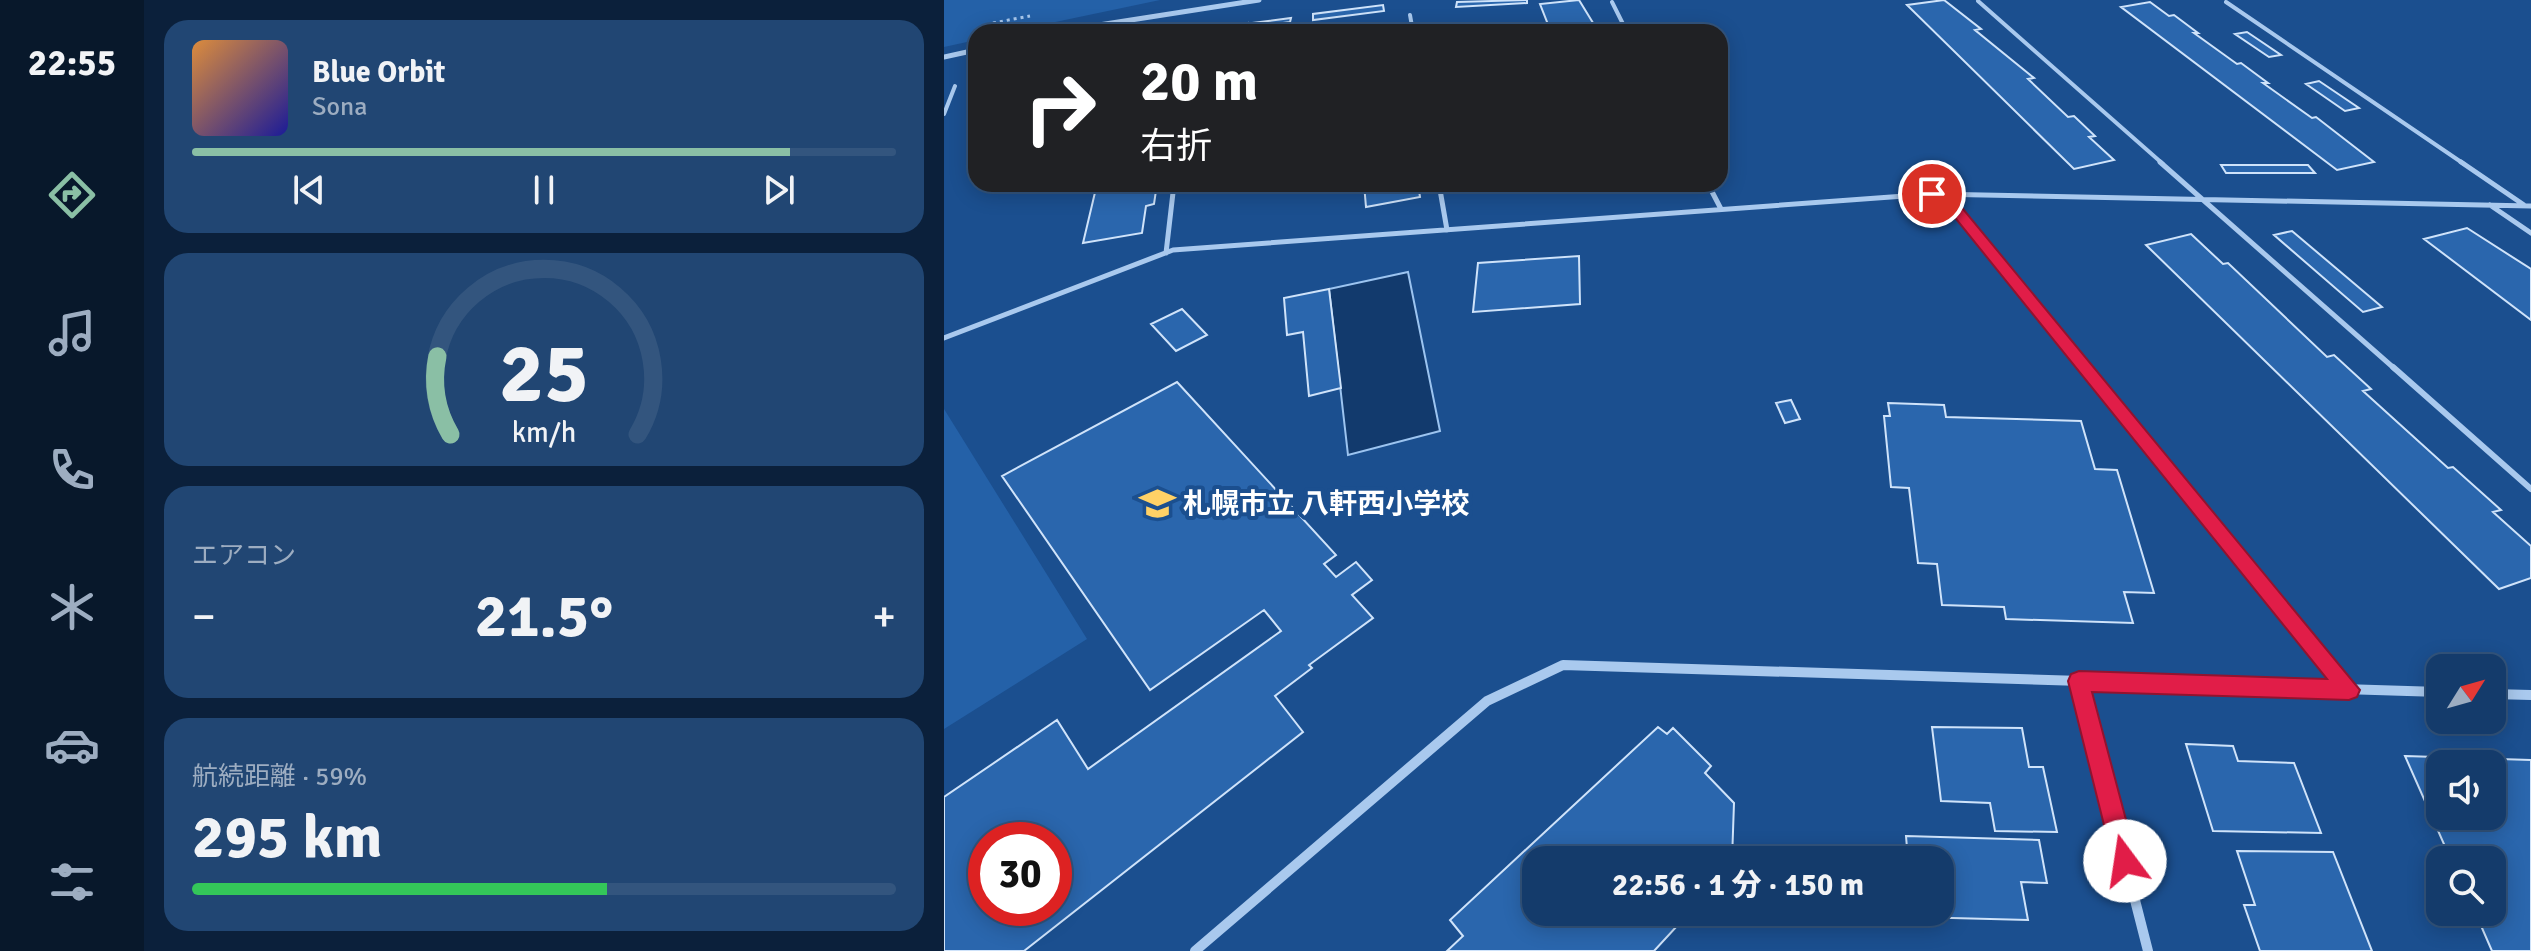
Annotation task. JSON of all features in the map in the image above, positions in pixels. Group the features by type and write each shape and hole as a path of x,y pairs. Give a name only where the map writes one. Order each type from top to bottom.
{"street":[{"path":"1105,24 1259,0"},
{"path":"944,57 968,52"},
{"path":"1195,951 1487,701 1563,665 2426,692"},
{"path":"2079,681 2148,951"},
{"path":"2506,694 2531,695"}],"lane":[{"path":"1978,1 2531,489"},
{"path":"1612,2 1623,24"},
{"path":"2226,2 2528,206"},
{"path":"1410,15 1412,24"},
{"path":"944,114 955,86"},
{"path":"1166,253 1173,192"},
{"path":"1440,192 1447,230"},
{"path":"1712,192 1721,209"},
{"path":"1944,195 2349,690"},
{"path":"944,338 1166,253 1721,209 1944,195 2528,206"},
{"path":"2490,205 2531,233"}],"path":[{"path":"989,23 1032,16"}],"shaded area":[{"path":"944,0 1160,0 1046,24 968,24 968,42 944,47"},
{"path":"1408,272 1440,431 1348,455 1329,289"},
{"path":"944,409 1087,639 944,729"}],"building":[{"path":"1527,0 1527,3 1456,7 1457,2"},
{"path":"1579,0 1594,24 1548,24 1540,4"},
{"path":"1944,0 2034,78 2028,79 2068,117 2074,116 2095,136 2089,137 2114,160 2074,169 1907,5"},
{"path":"2150,2 2169,16 2174,15 2198,33 2194,33 2237,64 2241,63 2268,83 2263,83 2312,118 2316,117 2374,162 2337,170 2121,7"},
{"path":"1383,5 1384,11 1313,20 1313,14"},
{"path":"1291,18 1290,22 1275,24 1253,23"},
{"path":"2247,32 2281,55 2269,57 2235,34"},
{"path":"2319,81 2359,108 2345,111 2306,84"},
{"path":"2221,165 2308,165 2315,173 2226,173"},
{"path":"1095,192 1156,192 1154,204 1146,206 1142,233 1083,243"},
{"path":"1365,192 1419,192 1420,197 1366,207"},
{"path":"2467,228 2531,269 2531,320 2424,239"},
{"path":"2292,231 2382,307 2363,312 2274,235"},
{"path":"2191,234 2223,264 2228,263 2327,357 2334,355 2371,389 2363,391 2448,468 2453,467 2501,510 2493,512 2531,546 2531,578 2499,589 2146,245"},
{"path":"1579,256 1580,304 1473,312 1478,263"},
{"path":"1329,289 1341,388 1309,396 1303,332 1287,335 1284,298"},
{"path":"1182,309 1207,335 1176,351 1151,324"},
{"path":"1177,382 1336,555 1324,564 1336,577 1356,562 1372,580 1352,595 1373,618 1309,665 1312,668 1275,696 1303,732 1072,913 1072,822 968,822 968,926 1056,926 1024,951 944,951 944,797 1057,720 1088,769 1281,631 1264,610 1150,690 1002,476"},
{"path":"1791,400 1800,419 1785,423 1776,403"},
{"path":"1888,403 1944,405 1946,417 2081,421 2095,469 2117,470 2154,593 2124,592 2133,623 2006,619 2004,607 1942,605 1937,564 1918,563 1909,488 1891,487 1884,416 1890,416"},
{"path":"1658,727 1667,734 1673,728 1711,766 1705,773 1734,803 1732,846 1530,846"},
{"path":"1932,727 2022,728 2029,767 2043,767 2057,832 1995,831 1990,803 1941,801"},
{"path":"2186,744 2233,746 2238,761 2294,763 2321,833 2213,831"},
{"path":"2405,756 2426,757 2426,803"},
{"path":"2506,759 2531,760 2531,951 2492,951 2481,926 2506,926 2506,846 2445,846 2438,830 2506,830"},
{"path":"1906,836 2039,840 2047,883 2021,882 2028,920 1954,918 1954,846 1907,846"},
{"path":"2237,851 2333,852 2372,951 2260,951 2244,905 2255,905"},
{"path":"1522,853 1522,926 1677,926 1654,951 1447,951 1463,936 1450,920"}],"place":[{"name":"札幌市立 八軒西小学校","path":"1157,503"}],"route":[{"path":"1932,194 1944,195 2349,690 2079,681 2125,861"}]}
